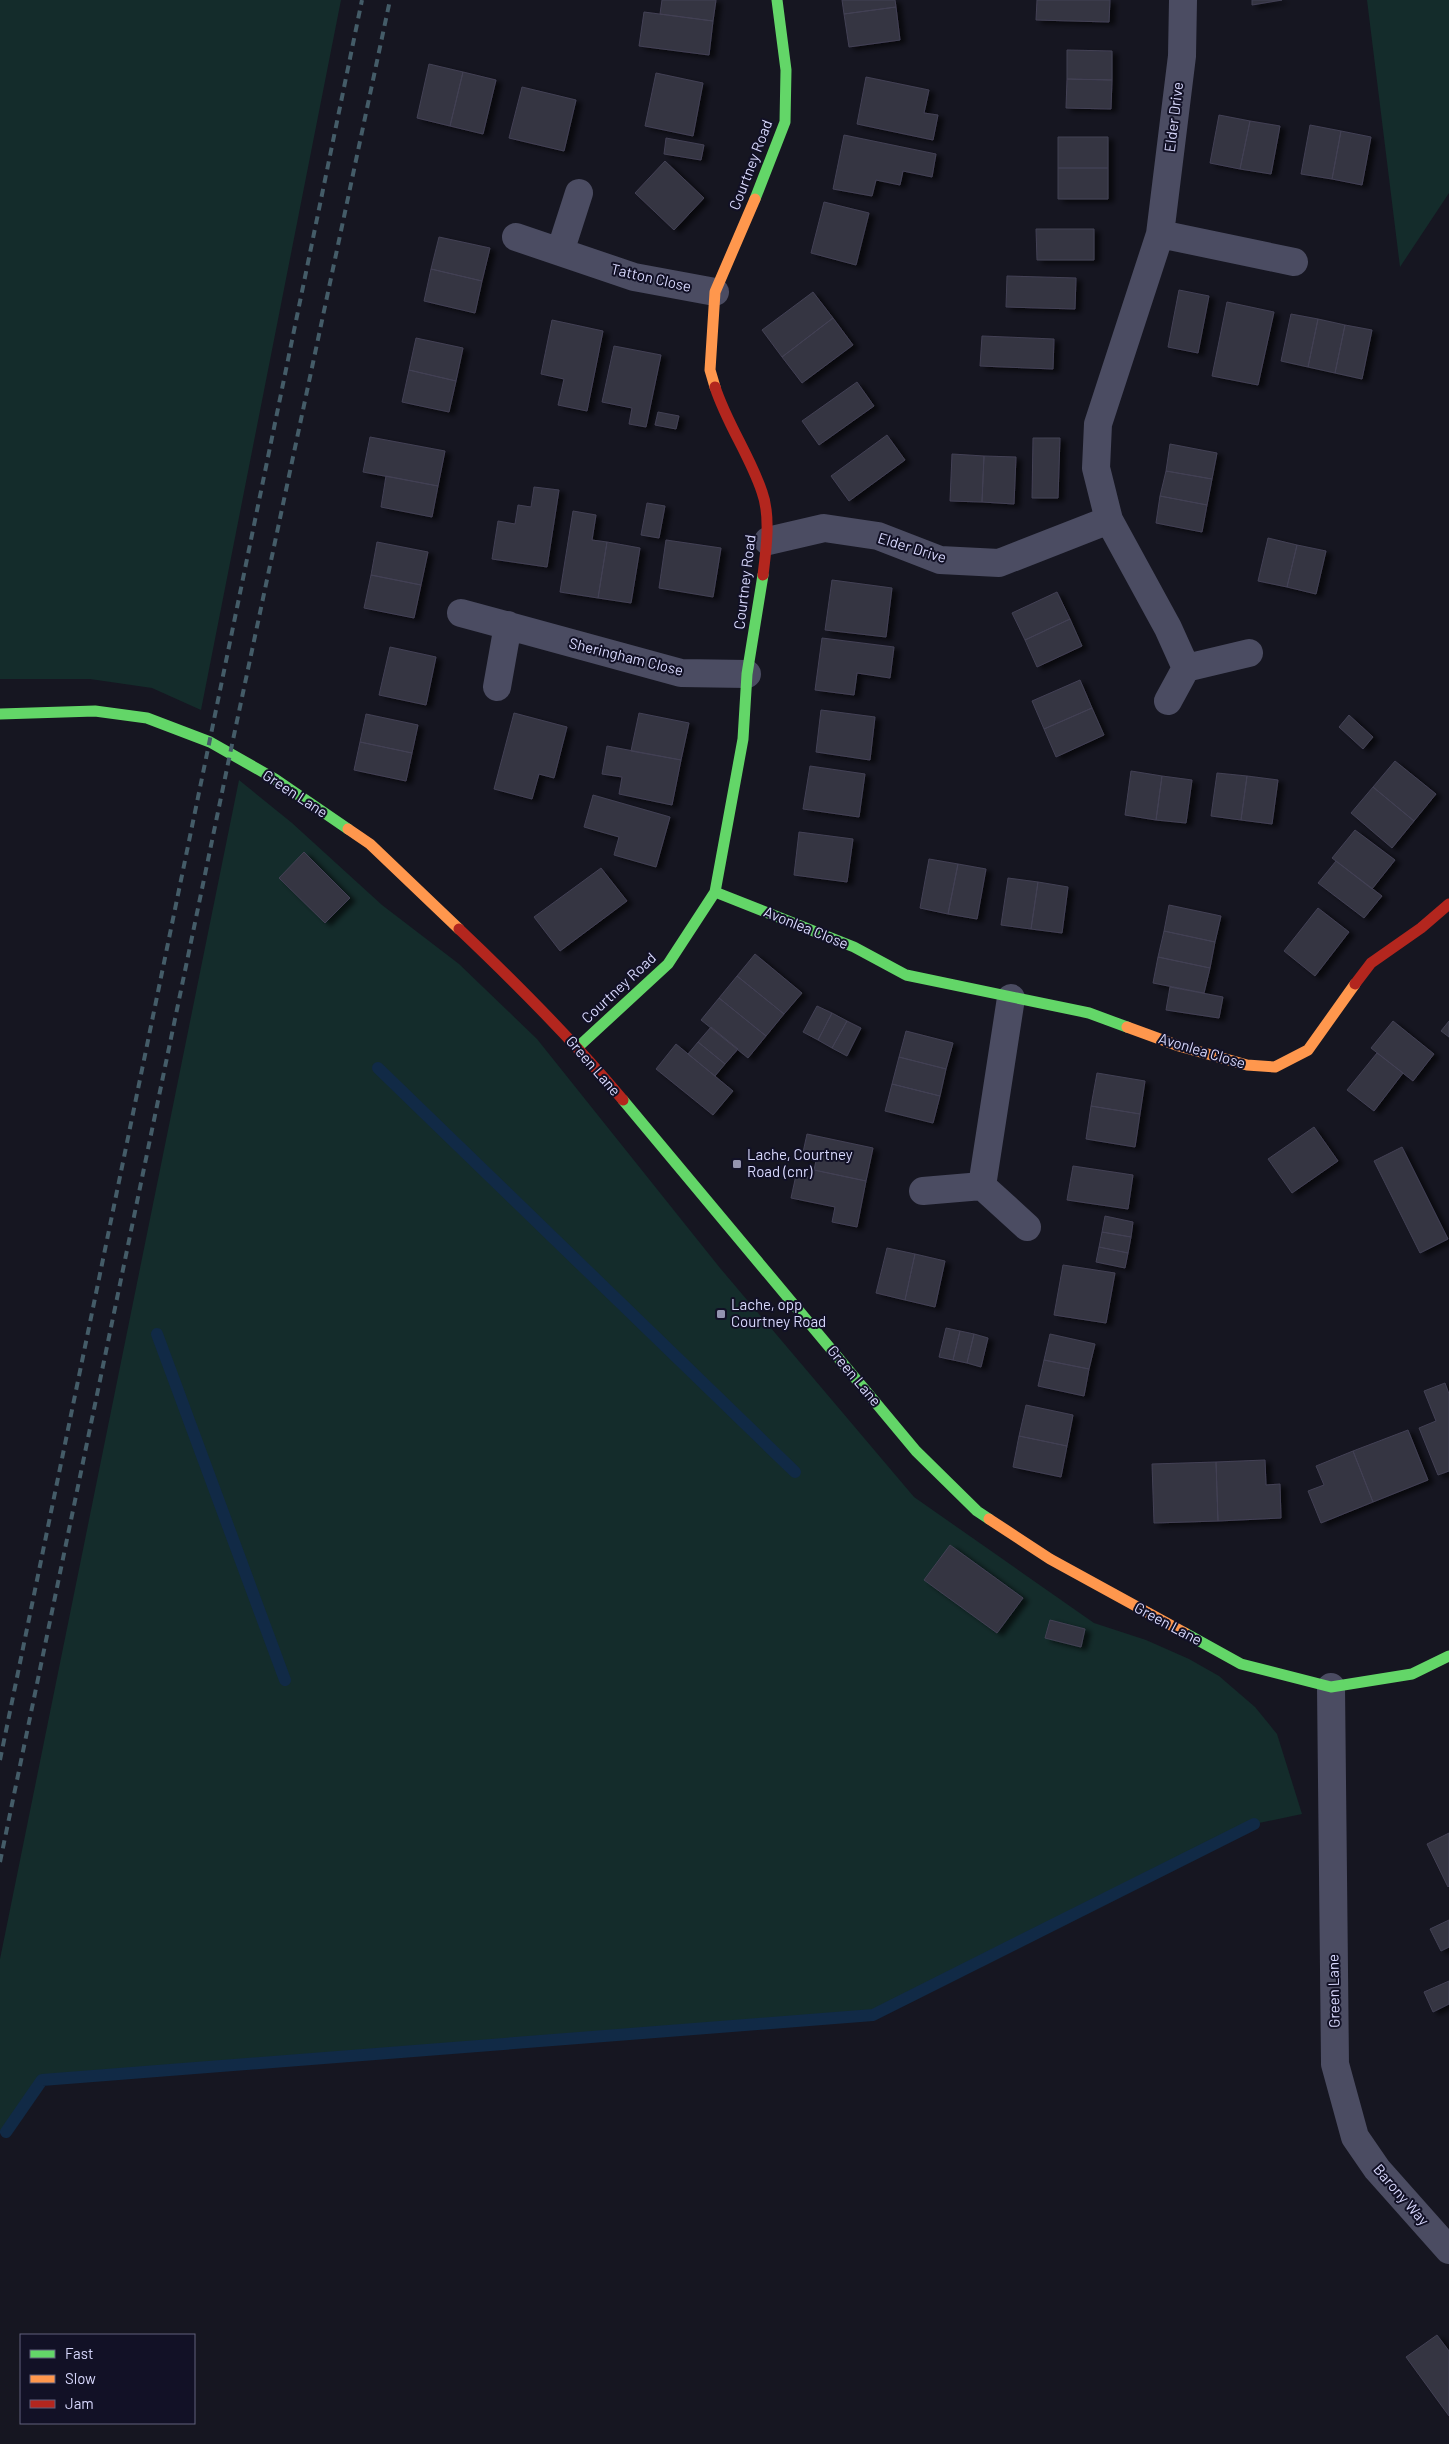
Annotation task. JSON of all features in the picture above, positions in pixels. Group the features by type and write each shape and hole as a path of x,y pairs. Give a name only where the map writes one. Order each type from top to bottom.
{"street":[{"name":"Courtney Road","path":"578,1047 668,964 715,892 743,739 747,674 768,541 763,493 723,411 710,370 715,292 772,160 785,122 786,70 777,0"},
{"name":"Elder Drive","path":"1183,0 1182,56 1160,234 1098,424 1096,468 1108,520 1168,628 1186,668"},
{"path":"560,252 579,194"},
{"path":"1160,234 1294,262"},
{"name":"Tatton Close","path":"516,237 634,277 715,292"},
{"name":"Elder Drive","path":"768,541 824,528 878,536 940,560 999,563 1108,520"},
{"name":"Sheringham Close","path":"462,612 681,673 747,674"},
{"path":"497,686 508,625"},
{"path":"1168,701 1186,668 1249,653"},
{"name":"Green Lane","path":"0,714 94,711 147,718 210,742 274,779 370,844 523,990 578,1047 916,1451 977,1511 1050,1559 1241,1664 1331,1687 1335,2064 1355,2138"},
{"name":"Avonlea Close","path":"715,892 854,946 906,975 1089,1013 1179,1046 1247,1065 1274,1067 1308,1050 1327,1021 1371,963 1421,928 1449,904"},
{"path":"982,1186 1011,998"},
{"path":"923,1191 982,1186 1027,1227"},
{"path":"1331,1687 1412,1674 1449,1656"},
{"name":"Barony Way","path":"1355,2138 1377,2168 1449,2250"}],"green space":[{"path":"0,0 341,0 201,710 152,688 90,679 0,679"},
{"path":"1367,0 1449,0 1449,193 1400,267"},
{"path":"239,780 292,823 382,905 459,964 537,1039 720,1268 914,1497 1094,1623 1146,1640 1189,1659 1219,1676 1255,1707 1277,1734 1302,1814 1254,1824 873,2015 42,2080 6,2132 0,2132 0,1959"}],"building":[{"path":"662,0 716,0 713,21 660,14"},
{"path":"842,0 895,0 896,7 844,14"},
{"path":"1037,0 1110,0 1109,22 1036,20"},
{"path":"1252,0 1282,0 1252,5"},
{"path":"896,7 900,40 849,47 844,14"},
{"path":"644,12 713,21 709,55 639,46"},
{"path":"1067,50 1112,51 1112,80 1067,79"},
{"path":"429,64 463,72 450,126 417,118"},
{"path":"463,72 496,80 483,134 450,126"},
{"path":"656,73 703,83 693,136 645,126"},
{"path":"866,77 929,90 924,113 938,115 933,140 857,124"},
{"path":"1067,79 1112,80 1111,109 1066,108"},
{"path":"522,87 576,100 564,151 509,138"},
{"path":"1219,115 1250,121 1240,169 1210,163"},
{"path":"1250,121 1280,126 1271,174 1240,169"},
{"path":"1310,125 1341,131 1332,179 1301,174"},
{"path":"1341,131 1371,137 1362,185 1332,179"},
{"path":"844,135 936,154 932,177 903,171 900,185 876,180 872,196 833,189"},
{"path":"1058,137 1108,137 1108,168 1058,168"},
{"path":"666,138 704,145 701,160 664,154"},
{"path":"665,161 704,198 674,230 635,193"},
{"path":"1058,168 1108,168 1108,199 1058,199"},
{"path":"824,202 869,213 856,265 811,253"},
{"path":"1036,229 1094,229 1094,260 1037,260"},
{"path":"439,237 490,248 482,281 431,269"},
{"path":"431,269 482,281 475,313 424,301"},
{"path":"1007,276 1076,278 1075,309 1006,307"},
{"path":"1179,290 1209,296 1198,353 1168,347"},
{"path":"813,292 833,318 782,357 762,330"},
{"path":"1227,302 1274,312 1258,385 1212,376"},
{"path":"1291,314 1318,319 1308,367 1281,361"},
{"path":"833,318 853,345 802,383 782,357"},
{"path":"1318,319 1345,325 1335,373 1308,367"},
{"path":"552,320 603,331 587,411 558,405 564,379 541,374"},
{"path":"1345,325 1372,330 1362,379 1335,373"},
{"path":"982,336 1054,339 1053,369 980,366"},
{"path":"416,338 463,348 456,381 409,370"},
{"path":"614,346 661,355 646,427 629,424 632,408 602,402"},
{"path":"409,370 456,381 449,412 402,402"},
{"path":"857,382 874,406 819,445 802,421"},
{"path":"658,412 679,416 676,429 655,425"},
{"path":"887,435 905,460 849,501 831,476"},
{"path":"370,437 445,451 438,486 363,472"},
{"path":"1033,438 1060,438 1058,498 1032,498"},
{"path":"1170,444 1217,453 1212,479 1166,471"},
{"path":"952,454 984,456 982,502 950,501"},
{"path":"984,456 1016,457 1014,504 982,502"},
{"path":"1166,471 1212,479 1207,505 1160,496"},
{"path":"386,476 438,486 432,517 381,507"},
{"path":"534,487 559,490 547,567 492,559 498,521 515,524 518,505 531,507"},
{"path":"1160,496 1207,505 1202,532 1156,523"},
{"path":"647,503 665,506 659,538 641,535"},
{"path":"573,511 596,515 592,540 607,542 598,598 560,592"},
{"path":"1268,538 1297,545 1287,587 1258,581"},
{"path":"666,540 721,548 713,597 659,588"},
{"path":"377,542 428,552 421,585 371,575"},
{"path":"607,542 640,548 631,603 598,598"},
{"path":"1297,545 1326,551 1316,594 1287,587"},
{"path":"371,575 421,585 414,618 364,608"},
{"path":"832,580 892,588 886,637 825,630"},
{"path":"1057,592 1070,619 1025,640 1012,613"},
{"path":"1070,619 1082,646 1037,667 1025,640"},
{"path":"822,638 894,647 890,678 857,673 854,695 815,690"},
{"path":"390,647 436,657 426,705 379,695"},
{"path":"1080,680 1092,708 1044,729 1032,701"},
{"path":"1092,708 1104,735 1056,757 1044,729"},
{"path":"821,710 875,717 870,760 816,752"},
{"path":"514,713 567,727 554,778 539,774 532,799 494,789"},
{"path":"639,713 689,723 681,760 631,751"},
{"path":"366,714 418,725 412,753 360,742"},
{"path":"1349,715 1373,737 1363,749 1339,727"},
{"path":"360,742 412,753 406,781 354,770"},
{"path":"607,746 681,760 672,805 619,794 622,777 602,774"},
{"path":"1395,761 1436,794 1414,821 1373,787"},
{"path":"810,766 865,774 859,817 803,809"},
{"path":"1131,771 1162,776 1156,820 1125,815"},
{"path":"1217,773 1247,776 1241,820 1211,816"},
{"path":"1162,776 1192,780 1186,823 1156,820"},
{"path":"1247,776 1278,780 1272,824 1241,820"},
{"path":"1373,787 1414,821 1392,848 1351,813"},
{"path":"593,795 670,817 656,867 614,855 619,837 584,827"},
{"path":"1355,830 1395,860 1372,889 1332,858"},
{"path":"799,832 853,839 847,882 794,875"},
{"path":"304,852 350,898 325,923 279,878"},
{"path":"929,859 958,864 948,914 920,908"},
{"path":"1336,861 1382,896 1364,918 1318,883"},
{"path":"958,864 986,869 977,919 948,914"},
{"path":"601,868 627,901 560,951 534,917"},
{"path":"1008,878 1038,882 1031,929 1001,925"},
{"path":"1038,882 1068,887 1062,933 1031,929"},
{"path":"1169,905 1221,916 1215,942 1164,931"},
{"path":"1318,908 1349,932 1315,976 1284,951"},
{"path":"1164,931 1215,942 1210,968 1158,957"},
{"path":"755,954 802,993 784,1014 737,976"},
{"path":"1158,957 1210,968 1204,993 1153,983"},
{"path":"737,976 784,1014 766,1036 719,998"},
{"path":"1170,987 1223,997 1219,1018 1166,1010"},
{"path":"719,998 766,1036 748,1058 701,1020"},
{"path":"817,1006 832,1013 818,1040 803,1032"},
{"path":"832,1013 847,1021 832,1048 818,1040"},
{"path":"847,1021 861,1028 847,1056 832,1048"},
{"path":"1393,1021 1434,1054 1413,1081 1371,1048"},
{"path":"1449,1021 1449,1037 1441,1031"},
{"path":"711,1027 738,1049 725,1064 698,1042"},
{"path":"906,1031 953,1043 946,1069 899,1057"},
{"path":"698,1042 725,1064 715,1076 688,1054"},
{"path":"676,1044 733,1091 713,1115 656,1069"},
{"path":"1377,1053 1403,1073 1374,1111 1347,1090"},
{"path":"899,1057 946,1069 940,1096 892,1084"},
{"path":"1097,1073 1145,1081 1140,1114 1091,1106"},
{"path":"892,1084 940,1096 933,1123 885,1111"},
{"path":"1091,1106 1140,1114 1135,1147 1086,1139"},
{"path":"1314,1127 1338,1161 1292,1193 1268,1159"},
{"path":"807,1134 873,1148 866,1181 814,1170 816,1161 802,1157"},
{"path":"1402,1147 1448,1239 1420,1253 1374,1161"},
{"path":"1073,1166 1133,1175 1128,1209 1067,1200"},
{"path":"814,1170 866,1181 857,1227 832,1222 835,1207 791,1198 796,1175 813,1178"},
{"path":"1105,1216 1133,1222 1131,1237 1102,1232"},
{"path":"1102,1232 1131,1237 1128,1253 1099,1247"},
{"path":"1099,1247 1128,1253 1125,1268 1096,1262"},
{"path":"887,1248 915,1254 905,1300 876,1293"},
{"path":"915,1254 945,1261 935,1307 905,1300"},
{"path":"1063,1265 1115,1273 1106,1323 1054,1315"},
{"path":"946,1328 960,1331 953,1360 939,1357"},
{"path":"960,1331 974,1334 967,1363 953,1360"},
{"path":"974,1334 988,1338 981,1367 967,1363"},
{"path":"1050,1334 1095,1344 1089,1369 1044,1360"},
{"path":"1044,1360 1089,1369 1084,1396 1038,1386"},
{"path":"1445,1383 1449,1394 1449,1471 1438,1475 1419,1428 1436,1421 1424,1391"},
{"path":"1026,1405 1073,1415 1067,1446 1019,1436"},
{"path":"1408,1430 1428,1480 1373,1502 1353,1451"},
{"path":"1019,1436 1067,1446 1061,1477 1013,1467"},
{"path":"1353,1451 1373,1502 1321,1523 1308,1491 1324,1485 1316,1466"},
{"path":"1265,1460 1266,1485 1280,1484 1281,1518 1218,1521 1216,1462"},
{"path":"1216,1462 1218,1521 1154,1523 1152,1464"},
{"path":"950,1545 1023,1598 997,1633 924,1580"},
{"path":"1050,1620 1085,1629 1081,1647 1045,1638"},
{"path":"1449,1833 1449,1886 1448,1887 1427,1844"},
{"path":"1449,1920 1449,1947 1441,1951 1430,1929"},
{"path":"1449,1981 1449,2004 1433,2012 1424,1992"},
{"path":"1437,2335 1449,2351 1449,2416 1406,2357"}],"waterway":[{"path":"378,1068 795,1472"},
{"path":"157,1334 285,1680"},
{"path":"6,2132 42,2080 873,2015 1254,1824"}],"railway":[{"path":"0,1760 362,0"},
{"path":"0,1862 230,754 390,0"}],"traffic: fast":[{"path":"755,199 785,122 786,70 777,0"},
{"path":"578,1047 668,964 715,892 743,739 747,674 763,575"},
{"path":"0,714 95,711 147,718 210,742 275,779 348,829"},
{"path":"715,892 854,947 906,975 1089,1013 1127,1027"},
{"path":"623,1100 916,1451 977,1511 989,1519"},
{"path":"1185,1633 1241,1664 1331,1687 1412,1674 1449,1656"}],"traffic: slow":[{"path":"715,387 710,370 715,292 755,199"},
{"path":"348,829 370,844 459,929"},
{"path":"1127,1027 1179,1046 1247,1065 1275,1067 1308,1050 1355,984"},
{"path":"989,1519 1050,1559 1185,1633"}],"traffic: jam":[{"path":"715,387 757,479 765,501 767,534 763,575"},
{"path":"1355,984 1371,963 1421,928 1449,904"},
{"path":"459,929 544,1012 623,1100"}],"place":[{"name":"Lache, Courtney Road (cnr)","path":"737,1164"},
{"name":"Lache, opp Courtney Road","path":"721,1314"}]}
